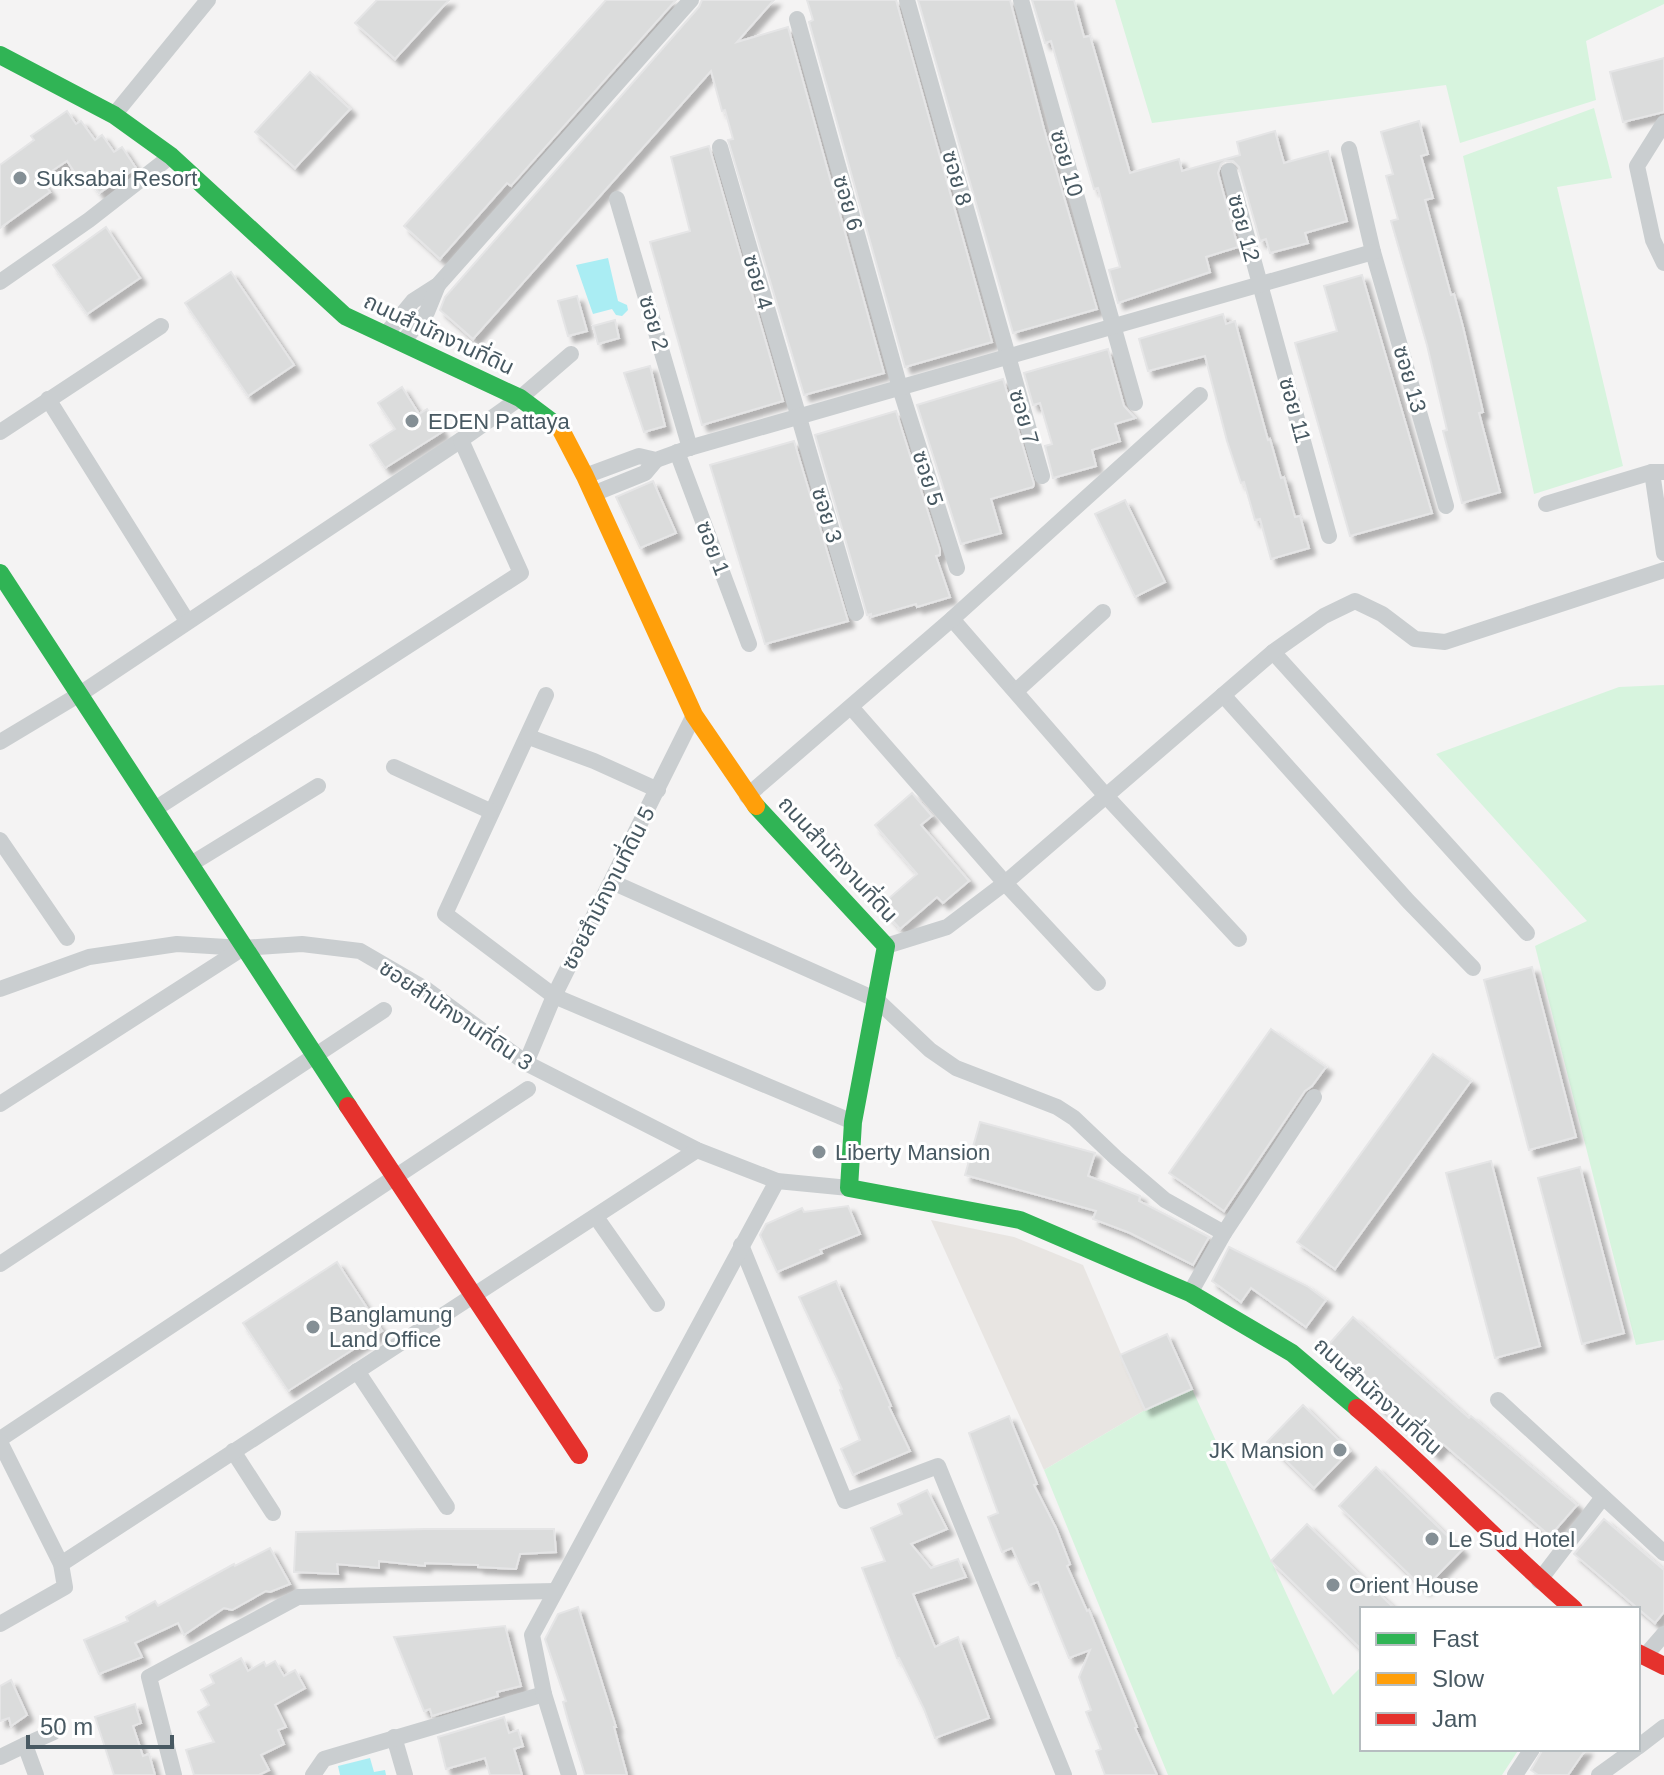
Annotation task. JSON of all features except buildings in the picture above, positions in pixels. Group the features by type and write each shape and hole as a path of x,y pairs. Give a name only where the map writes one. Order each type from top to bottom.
{"street":[{"path":"114,115 208,0"},
{"path":"393,339 427,312 438,285 691,0"},
{"name":"ซอย 8","path":"907,0 1007,357"},
{"name":"ซอย 10","path":"1021,0 1135,403"},
{"name":"ซอย 6","path":"797,19 900,388"},
{"name":"ถนนสำนักงานที่ดิน","path":"4,63 114,115 171,156 345,316 520,398 559,426 694,715 747,796 886,946 853,1122 849,1188 1020,1220 1190,1293 1302,1360 1389,1435 1539,1581 1572,1607"},
{"path":"1664,123 1637,166 1653,240 1664,263"},
{"name":"ซอย 4","path":"720,147 797,417"},
{"name":"ซอย 13","path":"1349,149 1373,252 1446,506"},
{"path":"0,282 89,220 171,156"},
{"name":"ซอย 12","path":"1229,171 1260,284"},
{"name":"ซอย 2","path":"617,199 684,450"},
{"path":"593,494 645,473 656,460 684,450 1373,252"},
{"name":"ซอย 11","path":"1260,284 1329,536"},
{"path":"0,432 161,326"},
{"path":"0,742 80,694 461,440 520,398 571,354"},
{"name":"ซอย 7","path":"1007,357 1042,476"},
{"name":"ซอย 5","path":"900,388 957,568"},
{"path":"747,796 952,619 1200,395"},
{"path":"48,399 187,621"},
{"name":"ซอย 3","path":"797,417 856,613"},
{"path":"155,809 521,573 461,440"},
{"name":"ซอย 1","path":"684,450 749,644"},
{"path":"585,476 639,456 656,460"},
{"path":"1546,504 1658,472 1664,553"},
{"path":"886,946 947,927 1005,883 1273,652 1324,616 1355,601 1382,614 1415,639 1445,642 1664,570"},
{"path":"0,573 243,948 579,1455"},
{"path":"1016,691 1103,612"},
{"path":"952,619 1106,796 1239,939"},
{"path":"1273,652 1527,933"},
{"path":"546,695 445,914 554,996 853,1122"},
{"path":"1223,695 1408,901 1473,968"},
{"path":"851,707 1005,883 1098,983"},
{"name":"ซอยสำนักงานที่ดิน 5","path":"526,1063 554,996 694,715"},
{"path":"529,737 594,761 658,790"},
{"path":"394,767 490,811"},
{"path":"191,864 318,786"},
{"path":"0,840 67,938"},
{"path":"612,882 877,1000 956,1068 1066,1112 1165,1200 1224,1233"},
{"name":"ซอยสำนักงานที่ดิน 3","path":"0,989 89,957 177,944 243,948 302,944 360,951 427,990 526,1063 697,1150 777,1181 849,1188"},
{"path":"0,1104 243,948"},
{"path":"0,1264 384,1010"},
{"path":"0,1624 65,1587 61,1564 0,1441 528,1089"},
{"path":"1190,1293 1224,1233 1314,1097"},
{"path":"61,1564 697,1150"},
{"path":"569,1775 544,1694 532,1635 777,1181"},
{"path":"596,1217 657,1304"},
{"path":"741,1245 845,1501 938,1466 1064,1775"},
{"path":"357,1371 447,1507"},
{"path":"1498,1400 1664,1553"},
{"path":"233,1451 273,1513"},
{"path":"1539,1581 1603,1497"},
{"path":"174,1775 149,1677 298,1597 555,1591"},
{"path":"1664,1634 1641,1655 1664,1666"},
{"path":"313,1775 324,1759 544,1694"},
{"path":"1640,1745 1664,1727"},
{"path":"0,1757 54,1732"},
{"path":"394,1737 405,1775"},
{"path":"25,1745 36,1775"},
{"path":"1515,1775 1531,1751"},
{"path":"1599,1775 1632,1751"}],"shaded area":[{"path":"931,1220 1014,1237 1083,1265 1145,1410 1044,1470"}],"green space":[{"path":"1115,0 1664,0 1664,4 1586,41 1596,100 1460,143 1446,85 1152,123"},
{"path":"1594,108 1612,178 1557,187 1623,466 1534,494 1463,156"},
{"path":"1664,685 1664,1340 1636,1345 1535,946 1587,921 1436,754 1619,687"},
{"path":"1192,1389 1333,1695 1360,1668 1360,1751 1518,1751 1502,1775 1168,1775 1044,1470 1145,1410"}],"water":[{"path":"608,258 618,301 627,305 628,310 622,316 616,315 612,309 593,314 576,265"},
{"path":"370,1758 374,1772 385,1770 386,1775 340,1775 338,1766"}],"traffic: fast":[{"path":"0,55 114,115 171,156 345,316 520,398 560,428"},
{"path":"0,573 348,1106"},
{"path":"756,806 886,946 853,1122 849,1188 1020,1220 1190,1293 1292,1353 1357,1408"}],"traffic: slow":[{"path":"560,428 694,715 756,806"}],"traffic: jam":[{"path":"348,1106 579,1455"},
{"path":"1357,1408 1572,1607"},
{"path":"1640,1654 1664,1666"}],"place":[{"name":"Suksabai Resort","path":"20,178"},
{"name":"EDEN Pattaya","path":"412,421"},
{"name":"Liberty Mansion","path":"819,1152"},
{"name":"Banglamung Land Office","path":"313,1327"},
{"name":"JK Mansion","path":"1340,1450"},
{"name":"Le Sud Hotel","path":"1432,1539"},
{"name":"Orient House","path":"1333,1585"}]}
